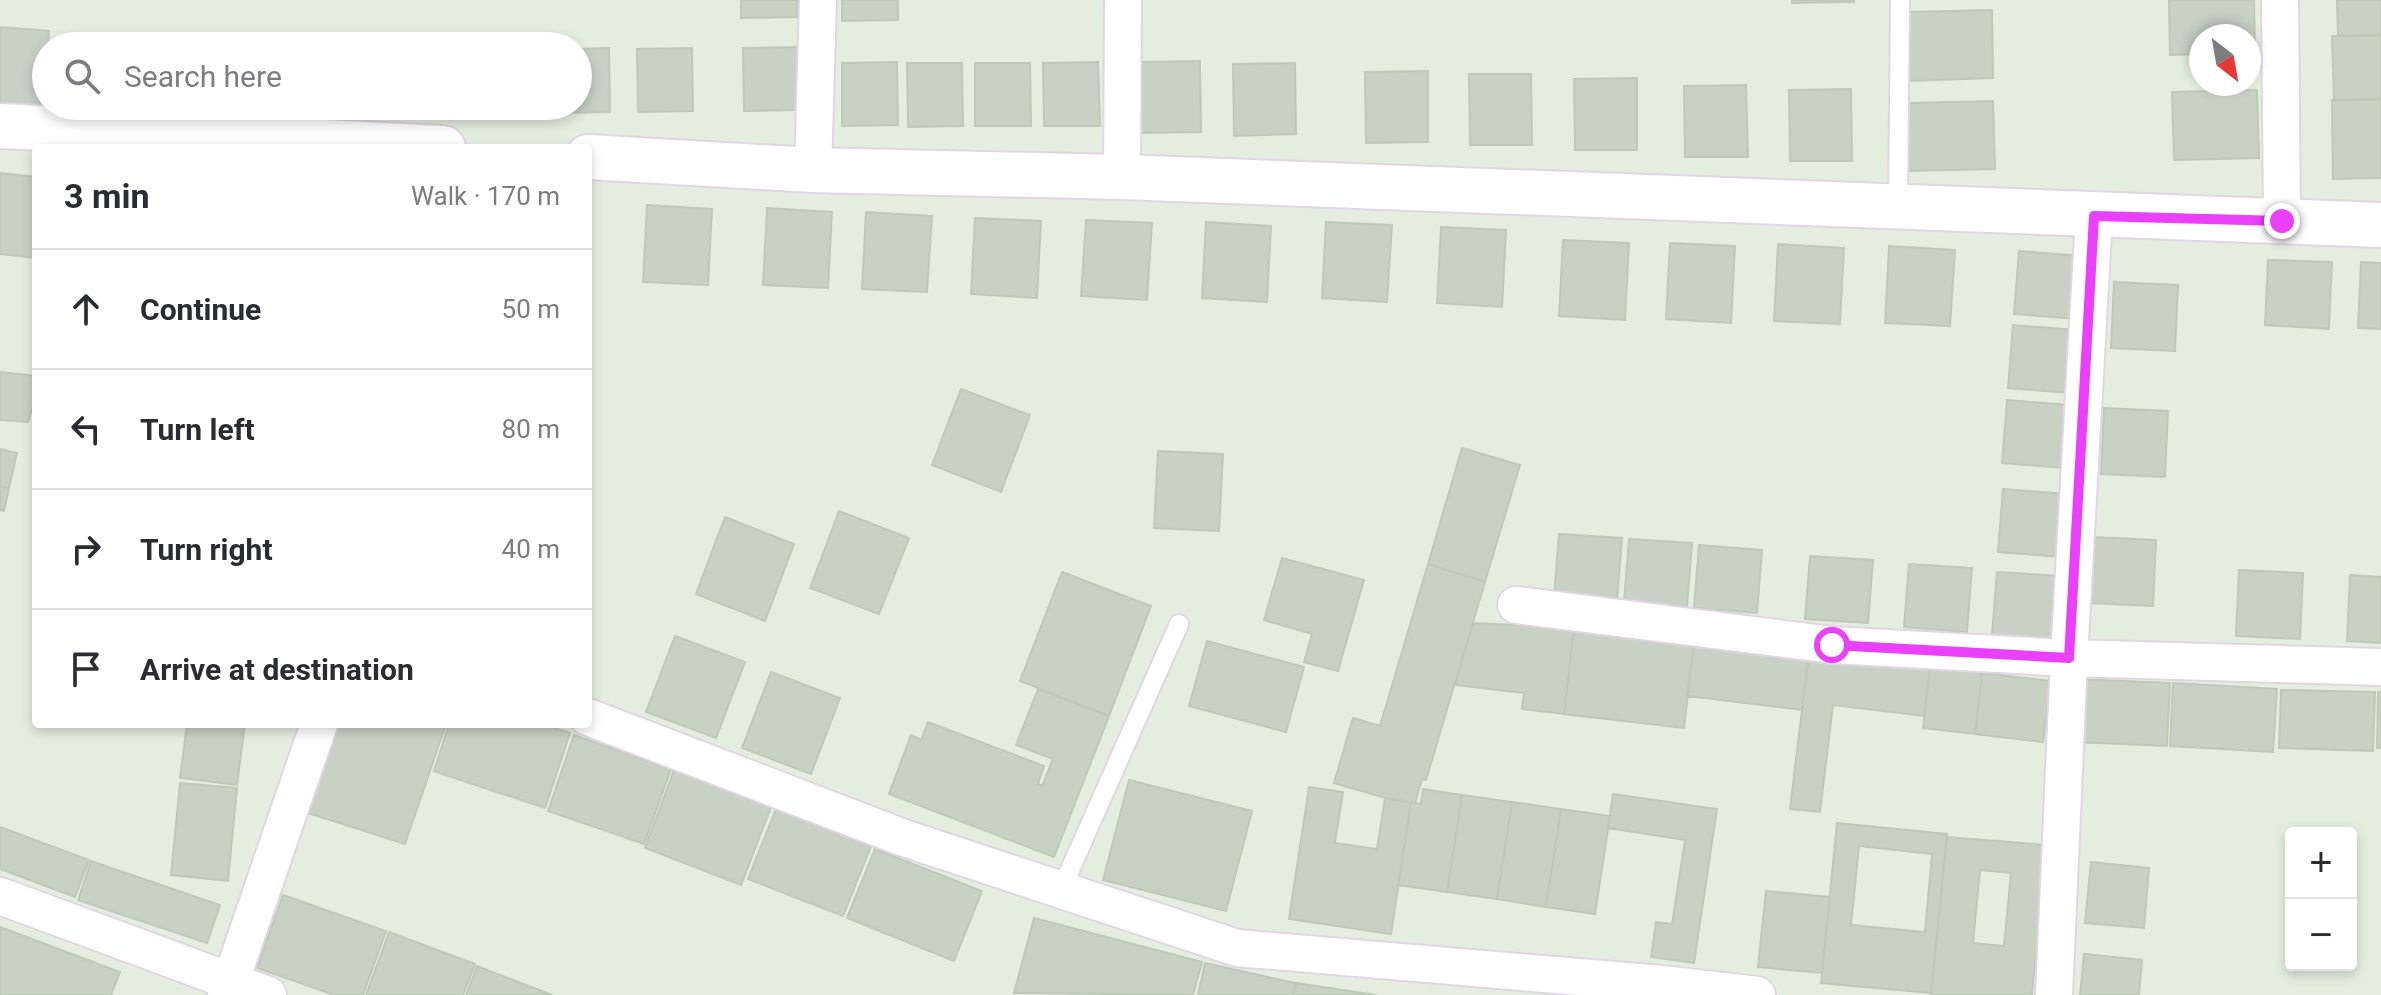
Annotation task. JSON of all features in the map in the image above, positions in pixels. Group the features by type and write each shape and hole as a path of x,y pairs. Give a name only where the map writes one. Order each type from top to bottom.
{"street":[{"path":"813,170 818,0"},
{"path":"1122,177 1123,0"},
{"path":"2280,0 2282,221"},
{"path":"0,126 326,144"},
{"path":"592,157 813,170 1122,177 2381,225"},
{"path":"2054,995 2094,216"},
{"path":"1516,605 1832,645 2069,658 2381,667"},
{"path":"592,719 904,838 1237,948 1662,984 1757,995"},
{"path":"228,988 318,728"},
{"path":"0,896 228,988 268,995"}],"lane":[{"path":"1898,206 1900,0"},
{"path":"1061,890 1179,624"}],"building":[{"path":"741,0 797,0 797,17 741,18"},
{"path":"842,0 898,0 898,20 842,21"},
{"path":"1792,0 1854,0 1854,2 1792,3"},
{"path":"2169,0 2254,0 2254,24 2189,24 2189,54 2170,55"},
{"path":"2337,0 2381,0 2381,35 2338,36"},
{"path":"1992,10 1993,78 1908,81 1907,12"},
{"path":"0,27 49,31 32,32 32,105 0,104"},
{"path":"2381,35 2381,99 2334,100 2332,36"},
{"path":"799,47 799,110 744,111 743,48"},
{"path":"609,48 610,112 592,112 592,49"},
{"path":"692,48 693,111 638,112 637,49"},
{"path":"1200,61 1201,132 1139,133 1138,62"},
{"path":"897,62 898,125 842,126 842,63"},
{"path":"1098,62 1100,126 1044,126 1043,63"},
{"path":"907,63 962,63 963,126 908,127"},
{"path":"975,63 1030,63 1031,126 975,126"},
{"path":"1295,63 1296,134 1234,136 1233,64"},
{"path":"1428,71 1428,142 1366,143 1365,72"},
{"path":"1469,74 1531,74 1532,145 1470,145"},
{"path":"1637,78 1637,150 1575,150 1574,79"},
{"path":"1746,85 1748,157 1685,157 1684,86"},
{"path":"1851,89 1852,161 1790,161 1789,90"},
{"path":"2172,92 2189,92 2189,96 2257,96 2259,158 2174,160"},
{"path":"2381,99 2381,178 2333,179 2332,100"},
{"path":"1993,101 1995,169 1909,171 1908,103"},
{"path":"0,173 32,177 32,258 0,254"},
{"path":"647,205 712,209 708,285 643,282"},
{"path":"767,208 832,212 828,288 763,285"},
{"path":"866,212 932,216 927,292 862,289"},
{"path":"975,218 1041,221 1037,298 971,294"},
{"path":"1086,220 1152,223 1147,300 1081,296"},
{"path":"1206,222 1271,226 1267,302 1202,298"},
{"path":"1326,222 1392,225 1387,302 1322,298"},
{"path":"1441,227 1506,230 1502,307 1437,303"},
{"path":"1563,240 1629,243 1625,320 1559,316"},
{"path":"1670,243 1735,246 1731,323 1666,319"},
{"path":"1778,244 1844,248 1840,324 1774,321"},
{"path":"1889,246 1955,250 1950,326 1885,323"},
{"path":"2019,251 2082,256 2077,319 2014,314"},
{"path":"2268,260 2332,262 2329,329 2265,325"},
{"path":"2361,262 2381,263 2381,329 2358,328"},
{"path":"2114,282 2178,285 2175,351 2111,348"},
{"path":"2013,325 2076,330 2071,393 2008,388"},
{"path":"0,372 32,376 32,409 28,422 0,420"},
{"path":"961,389 1030,415 1001,492 932,465"},
{"path":"2007,400 2070,405 2065,468 2002,463"},
{"path":"2104,408 2168,411 2165,477 2101,474"},
{"path":"1462,448 1520,465 1485,582 1428,564"},
{"path":"0,449 17,453 9,488 0,486"},
{"path":"1158,451 1223,454 1219,531 1154,528"},
{"path":"0,486 9,488 4,511 0,510"},
{"path":"2003,489 2066,494 2061,557 1998,552"},
{"path":"839,511 909,538 879,614 810,588"},
{"path":"725,517 794,544 765,621 696,594"},
{"path":"1559,534 1622,538 1617,601 1554,597"},
{"path":"2092,537 2156,540 2153,606 2089,603"},
{"path":"1629,539 1692,543 1687,607 1624,602"},
{"path":"1699,545 1762,550 1757,613 1694,608"},
{"path":"1810,556 1873,560 1868,623 1805,619"},
{"path":"1282,558 1364,580 1338,671 1304,662 1312,634 1264,620"},
{"path":"1428,564 1485,582 1426,780 1422,779 1415,803 1334,783 1353,718 1380,726"},
{"path":"1909,564 1972,568 1967,632 1904,627"},
{"path":"2239,570 2303,573 2300,639 2236,636"},
{"path":"1062,572 1151,606 1109,716 1020,681"},
{"path":"1997,572 2060,576 2055,639 1992,635"},
{"path":"2350,575 2381,577 2381,643 2347,641"},
{"path":"1473,623 1574,628 1564,714 1522,709 1524,693 1455,685"},
{"path":"1574,628 1694,642 1684,728 1564,714"},
{"path":"675,636 745,662 716,738 646,712"},
{"path":"1207,641 1304,667 1286,732 1189,706"},
{"path":"1694,642 1809,656 1802,710 1687,696"},
{"path":"1809,652 1930,667 1924,716 1833,705 1820,812 1790,809"},
{"path":"1930,667 1982,673 1975,734 1923,728"},
{"path":"771,672 840,698 811,774 742,748"},
{"path":"1982,673 2051,681 2043,742 1975,734"},
{"path":"2077,679 2170,683 2167,746 2074,742"},
{"path":"2173,683 2277,689 2273,752 2170,746"},
{"path":"1038,689 1109,716 1054,857 889,794 911,735 921,740 928,722 1044,766 1038,784 1042,786 1053,759 1016,745"},
{"path":"2281,690 2375,692 2373,751 2279,748"},
{"path":"2378,692 2381,692 2381,748 2377,748"},
{"path":"186,728 244,728 237,785 180,778"},
{"path":"334,728 445,728 405,844 305,812"},
{"path":"448,728 554,728 570,733 545,808 434,771"},
{"path":"574,735 671,769 644,844 548,811"},
{"path":"674,770 771,807 741,885 645,848"},
{"path":"1129,780 1252,811 1226,911 1103,880"},
{"path":"180,783 237,788 228,881 171,875"},
{"path":"1309,787 1343,792 1335,843 1377,849 1385,798 1411,802 1391,934 1289,919"},
{"path":"1423,789 1462,795 1447,892 1398,885 1411,802 1421,804"},
{"path":"1613,794 1717,809 1694,963 1651,957 1656,922 1672,924 1685,840 1608,828"},
{"path":"1462,795 1512,802 1497,899 1447,892"},
{"path":"1512,802 1561,809 1546,907 1497,899"},
{"path":"776,809 871,846 843,916 748,879"},
{"path":"1561,809 1610,816 1595,914 1546,907"},
{"path":"1837,823 1947,834 1931,993 1821,983","holes":["1859,846 1932,854 1925,932 1851,925"]},
{"path":"0,827 89,860 75,897 0,869"},
{"path":"1947,837 2047,845 2032,995 1931,995","holes":["1980,870 2011,873 2004,946 1973,943"]},
{"path":"875,849 982,891 954,961 847,918"},
{"path":"91,861 220,905 207,943 78,900"},
{"path":"2091,862 2149,868 2144,928 2085,923"},
{"path":"1766,891 1830,897 1822,973 1758,967"},
{"path":"283,895 386,931 363,995 334,995 257,968"},
{"path":"1034,918 1202,962 1193,995 1014,993"},
{"path":"0,927 120,972 111,995 0,995"},
{"path":"389,932 475,964 463,995 366,995"},
{"path":"2084,954 2142,960 2139,995 2080,995"},
{"path":"1205,963 1295,983 1292,995 1198,995"},
{"path":"477,966 552,995 466,995"},
{"path":"1296,983 1376,995 1294,995"}],"route":[{"path":"1832,645 2069,658 2094,216 2282,221"}]}
